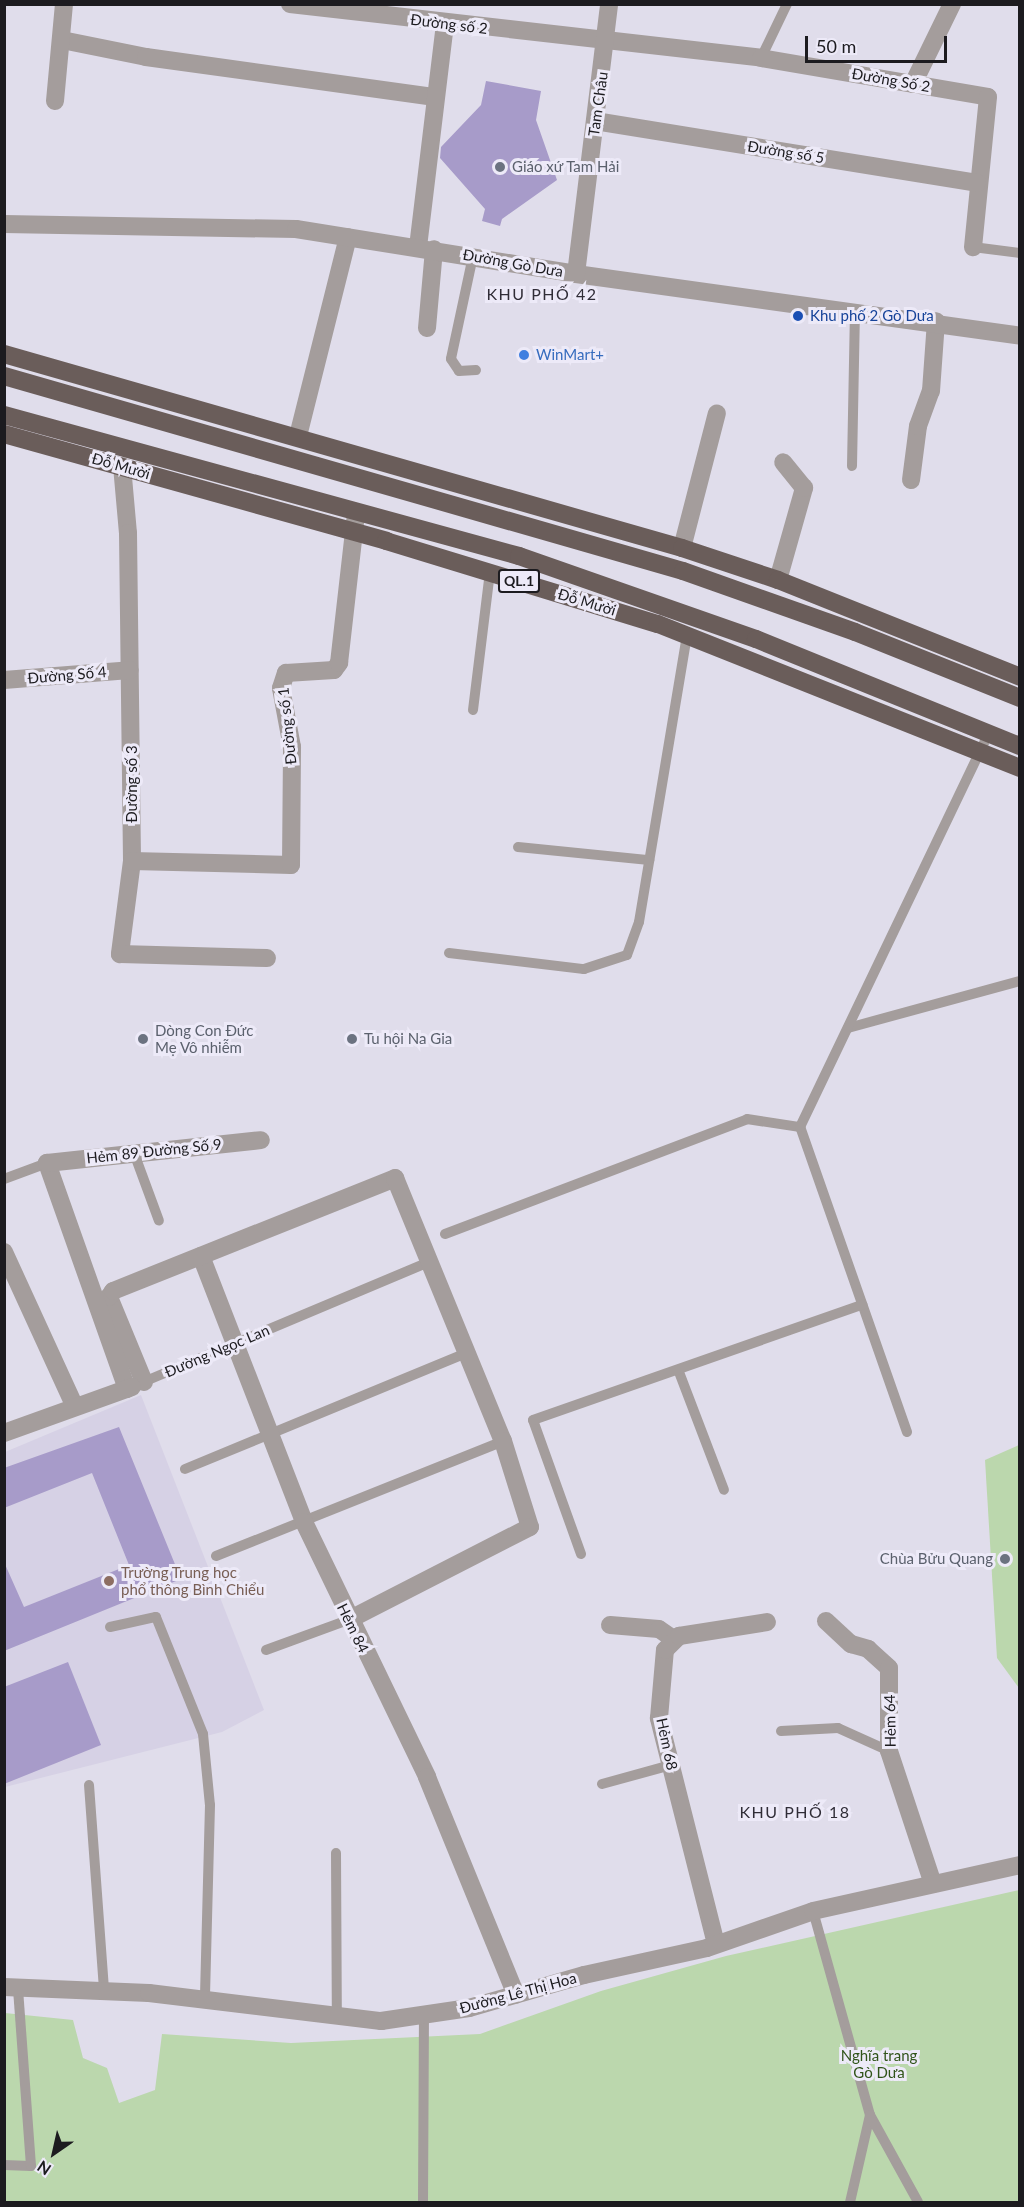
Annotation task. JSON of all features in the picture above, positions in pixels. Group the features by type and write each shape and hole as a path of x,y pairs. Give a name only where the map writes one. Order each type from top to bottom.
{"highway":[{"path":"4,354 134,393 298,436 682,548 778,579 1020,676"},
{"path":"4,376 693,575 1020,698"},
{"path":"104,404 134,393"},
{"name":"Đỗ Mười","path":"4,415 519,556 607,585 882,687 1020,746"},
{"name":"Đỗ Mười","path":"4,434 490,572 687,636 981,750 1020,768"}],"street":[{"path":"55,100 64,4"},
{"name":"Đường số 2","path":"290,4 608,42"},
{"name":"Tam Châu","path":"576,274 595,121 608,42 609,4"},
{"path":"914,84 952,4"},
{"path":"427,328 426,248 433,97 445,24"},
{"path":"62,40 146,57 433,97"},
{"name":"Đường Số 2","path":"608,42 761,58 988,97 977,183 973,248"},
{"name":"Đường số 5","path":"595,121 977,183"},
{"name":"Đường Gò Dưa","path":"4,224 296,229 426,248 576,274 936,321 1020,336"},
{"path":"298,436 348,237"},
{"path":"911,480 918,426 931,391 936,321"},
{"path":"682,548 717,413"},
{"path":"778,579 804,488 783,462"},
{"name":"Đường số 3","path":"122,466 130,670 132,861 122,956 267,958"},
{"name":"Đường số 1","path":"132,861 291,864 292,747 281,688 286,673 334,670 339,663 352,532 356,513"},
{"name":"Đường Số 4","path":"4,680 130,670"},
{"name":"Hẻm 89 Đường Số 9","path":"47,1163 261,1140"},
{"path":"47,1163 134,1386"},
{"path":"134,1386 110,1294 395,1178 464,1354 503,1442 530,1527 348,1620"},
{"path":"4,1252 75,1407"},
{"name":"Hẻm 84","path":"201,1256 304,1522 348,1620 427,1777 516,1995"},
{"name":"Đường Ngọc Lan","path":"4,1433 134,1386"},
{"path":"610,1625 659,1629 672,1638 767,1622"},
{"name":"Hẻm 64","path":"826,1622 851,1644 868,1649 889,1668 889,1751 933,1884"},
{"name":"Hẻm 68","path":"672,1638 665,1650 659,1718 716,1944"},
{"name":"Đường Lê Thị Hoa","path":"11,1987 104,1991 205,2001 337,2019 381,2021 516,1995 716,1944 813,1911 1020,1865"}],"lane":[{"path":"761,58 787,4"},
{"path":"973,248 1020,253"},
{"path":"473,256 451,359 459,372 476,370"},
{"path":"852,466 855,311"},
{"path":"473,710 490,572"},
{"path":"449,953 584,969 627,955 639,922 687,636"},
{"path":"907,1431 800,1127 989,733"},
{"path":"518,847 649,860"},
{"path":"848,1028 1020,981"},
{"path":"445,1234 747,1119 800,1127"},
{"path":"134,1154 159,1221"},
{"path":"4,1179 47,1163"},
{"name":"Đường Ngọc Lan","path":"134,1386 427,1263"},
{"path":"581,1554 533,1420 679,1371 862,1305"},
{"path":"185,1468 270,1431 464,1354"},
{"path":"679,1371 724,1490"},
{"path":"216,1556 503,1442"},
{"path":"110,1627 156,1617 203,1734 210,1805 205,2001"},
{"path":"266,1650 348,1620"},
{"path":"781,1731 838,1728 889,1751"},
{"path":"602,1784 671,1765"},
{"path":"89,1785 104,1991"},
{"path":"336,1853 337,2019"},
{"path":"813,1911 870,2115 918,2202"},
{"path":"4,2165 31,2166 11,1987"},
{"path":"423,2202 424,2014"},
{"path":"850,2202 870,2115"}],"shaded area":[{"name":"Trường Trung học phổ thông Bình Chiểu","path":"141,1395 264,1710 222,1732 5,1787 5,1452"}],"green space":[{"name":"Chùa Bửu Quang","path":"1019,1445 1019,1688 997,1658 985,1460"},
{"name":"Nghĩa trang Gò Dưa","path":"1019,1890 1019,2202 5,2202 5,2013 73,2020 83,2058 107,2068 119,2103 155,2090 162,2034 291,2043 480,2034 601,1991 726,1956"}],"building":[{"name":"Giáo xứ Tam Hải","path":"486,81 541,91 536,120 557,180 502,219 500,226 482,221 485,209 440,158 441,147 481,105"},
{"path":"119,1427 181,1579 4,1651 4,1562 24,1607 129,1565 92,1473 4,1508 4,1468"},
{"path":"68,1662 101,1745 4,1784 4,1687"}],"place":[{"name":"Giáo xứ Tam Hải","path":"500,167"},
{"name":"Khu phố 2 Gò Dưa","path":"798,316"},
{"name":"WinMart+","path":"524,355"},
{"name":"Dòng Con Đức Mẹ Vô nhiễm","path":"143,1039"},
{"name":"Tu hội Na Gia","path":"352,1039"},
{"name":"Chùa Bửu Quang","path":"1005,1559"},
{"name":"Trường Trung học phổ thông Bình Chiểu","path":"109,1581"}],"district":[{"name":"KHU PHỐ 42","path":"542,294"},
{"name":"KHU PHỐ 18","path":"795,1812"}]}
